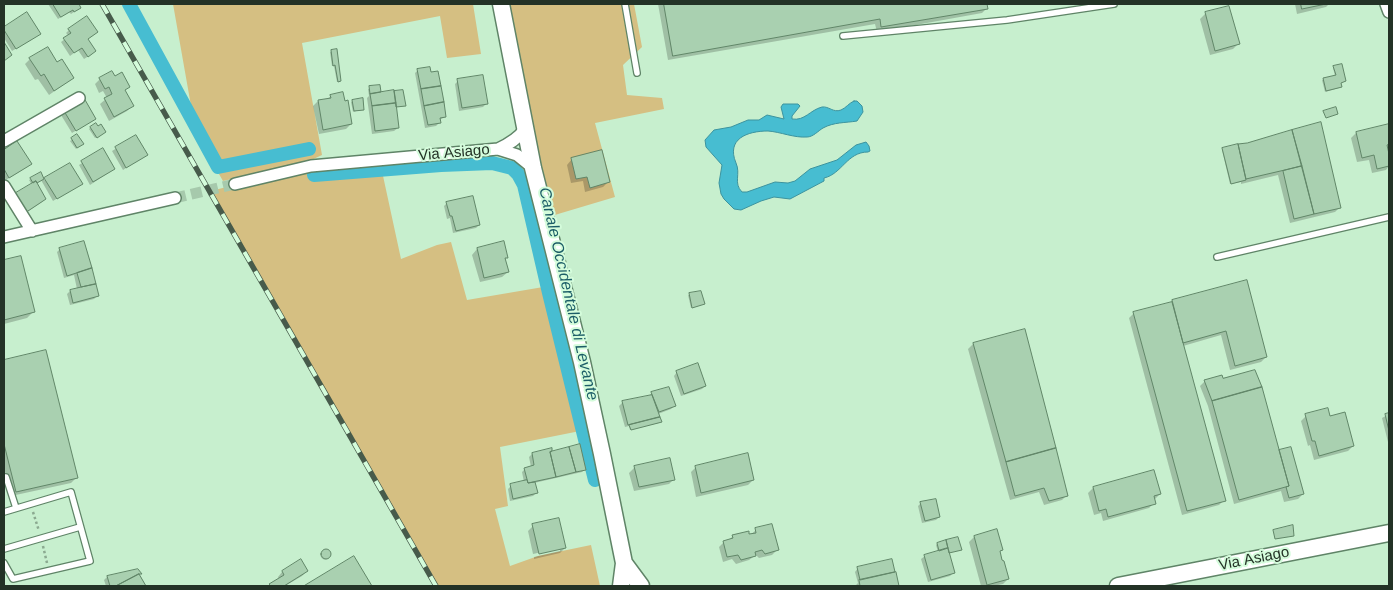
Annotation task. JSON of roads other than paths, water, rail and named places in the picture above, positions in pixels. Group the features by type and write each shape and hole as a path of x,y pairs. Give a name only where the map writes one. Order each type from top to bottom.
{"main road":[{"path":"501,4 533,168 582,362 602,454 624,564 621,586"},
{"name":"Via Asiago","path":"1118,586 1389,532"},
{"path":"624,564 641,586"}],"street":[{"path":"1386,4 1389,12"},
{"path":"4,142 79,98"},
{"name":"Via Asiago","path":"235,184 311,166 498,149 511,143 525,129"},
{"name":"Via Asiago","path":"498,149 517,154 533,168"},
{"path":"4,186 32,231"},
{"path":"4,237 175,198"}],"lane":[{"path":"625,4 637,73"},
{"path":"843,36 1007,20 1114,4"},
{"path":"1217,257 1389,217"},
{"path":"4,477 6,477 16,508"},
{"path":"4,512 71,492 90,561 13,579 4,563"},
{"path":"4,549 80,527"}],"water":[{"path":"857,101 862,106 863,112 857,121 831,125 809,137 760,131 740,138 734,148 739,189 742,192 747,192 775,182 788,183 795,181 810,169 837,160 856,145 866,142 870,151 850,159 836,172 824,178 824,181 790,199 774,197 741,210 734,209 724,199 719,183 722,165 706,147 705,140 714,130 731,127 748,120 759,120 767,115 784,119 781,107 783,104 798,104 800,106 792,116 792,119 797,119 822,107 836,111 841,110"}],"waterway":[{"name":"Canale Occidentale di Levante","path":"129,4 218,167 309,149"},
{"name":"Canale Occidentale di Levante","path":"314,175 492,163 512,168 518,174 524,185 595,480"}],"tunnel":[{"path":"175,198 235,184"}],"railway":[{"path":"102,4 436,586"}]}
